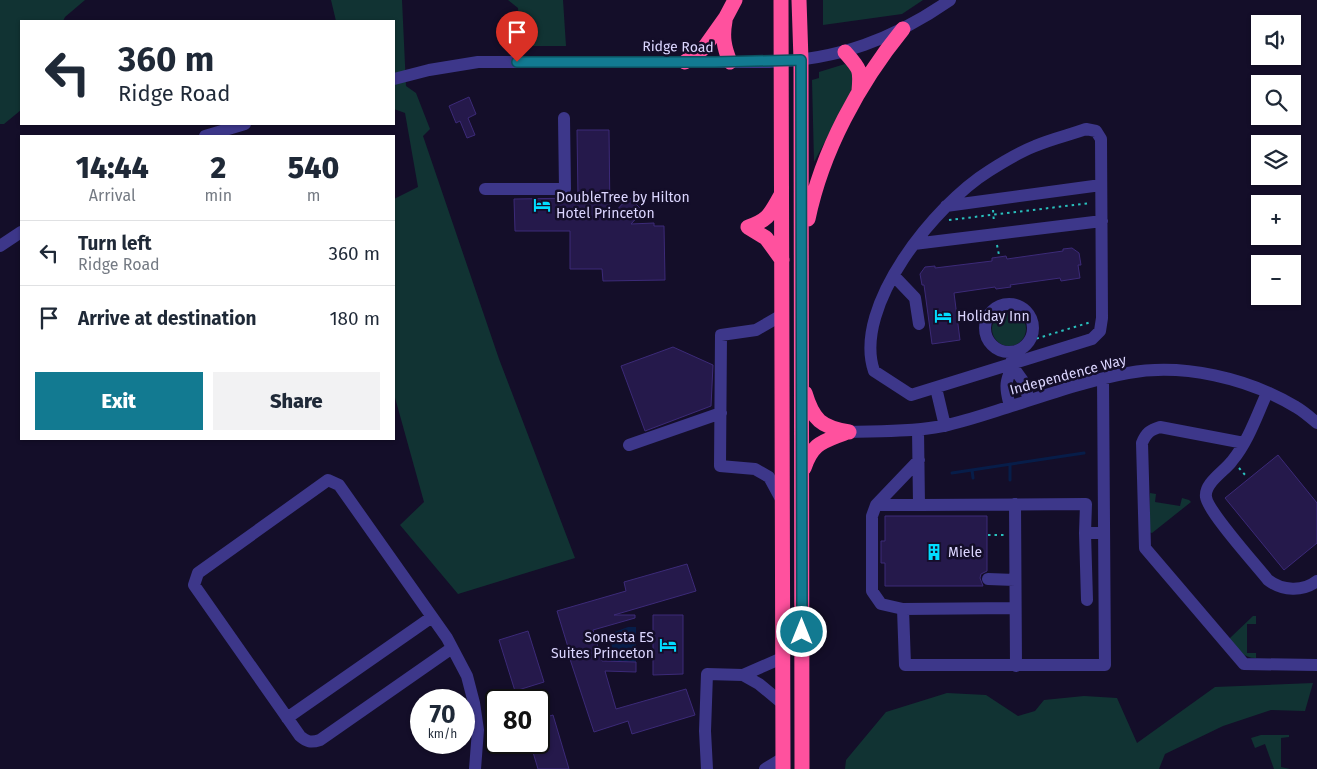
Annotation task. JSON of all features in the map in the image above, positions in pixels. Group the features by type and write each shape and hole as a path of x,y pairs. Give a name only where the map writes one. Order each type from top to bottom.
{"highway":[{"path":"685,62 704,48 726,17 735,0"},
{"path":"781,0 782,763"},
{"path":"800,0 802,769"},
{"path":"726,17 722,36 724,48 730,62"},
{"path":"801,253 813,195 825,160 836,136 882,55 903,29"},
{"path":"845,52 860,73 858,96"},
{"path":"782,192 770,214 763,222 748,227 766,238 782,260"},
{"path":"802,380 809,405 817,419 832,429 849,432"},
{"path":"802,474 809,454 815,447 824,441 849,432"}],"street":[{"name":"Ridge Road","path":"395,79 429,70 478,62 781,62 801,60 845,52 868,45 903,29 950,0"},
{"path":"485,189 565,189 564,118"},
{"path":"208,135 241,125"},
{"path":"1086,129 1096,130 1101,138 1102,318 1100,331 1092,339 1012,361 911,395 874,371 870,352 877,312 894,276 914,244 946,206 988,172 1034,146 1086,129"},
{"path":"946,206 1101,185"},
{"path":"914,244 1102,221"},
{"path":"0,246 20,233"},
{"path":"894,276 915,298 919,324"},
{"path":"1010,406 1007,382 1012,361 1020,349 1027,344 1033,327 1031,318 1026,311 1010,304 1001,305 993,310 988,317 985,325 985,334 995,348 1003,352 1012,361 1023,381 1029,400"},
{"path":"782,315 756,330 721,335 720,412 720,466 755,469 769,477 782,501"},
{"name":"Independence Way","path":"849,432 918,430 945,426 1103,379 1129,373 1158,370 1194,371 1234,380 1296,407 1317,423"},
{"path":"903,609 904,665 1105,666 1103,379"},
{"path":"936,388 945,426"},
{"path":"1267,393 1244,443 1233,461 1211,483 1206,499 1220,521 1268,580 1276,586 1297,589 1310,587 1317,581"},
{"path":"629,446 720,412"},
{"path":"1244,443 1160,427 1145,435 1142,443 1145,548 1244,664 1317,665"},
{"path":"918,430 920,505"},
{"path":"919,460 876,505 872,516 872,591 881,604 903,609 1015,608"},
{"path":"452,648 320,740 306,741 287,718 194,585 198,573 328,480 339,485 432,617 452,648 467,676 478,730 475,769"},
{"path":"1015,504 1016,666"},
{"path":"876,505 1086,504 1087,600"},
{"path":"1086,533 1104,533"},
{"path":"988,579 1015,580"},
{"path":"287,718 432,617"},
{"path":"707,769 704,731 707,674 743,675 782,658"},
{"path":"743,675 759,684 782,703"},
{"path":"765,769 782,763"}],"path":[{"path":"992,200 998,255"},
{"path":"946,206 947,220 1094,203"},
{"path":"1031,336 1035,339 1102,318"},
{"path":"988,535 1008,534"}],"green space":[{"path":"0,0 85,0 64,20 20,20 20,111 4,124 0,124"},
{"path":"331,0 402,0 406,86 416,93 430,129 423,136 499,359 575,558 458,594 400,525 424,502 395,398 395,198 418,187 405,113 395,109 395,20 336,20"},
{"path":"508,0 563,0 566,46 520,46 518,8"},
{"path":"823,0 923,0 902,14 823,25"},
{"path":"845,64 854,73 853,90 814,162 812,80 819,78 819,72"},
{"path":"1009,312 1021,317 1026,329 1021,341 1009,346 997,341 992,329 997,317"},
{"path":"1150,493 1156,494 1155,502 1180,506 1182,498 1191,502 1152,533 1149,532"},
{"path":"1253,616 1256,616 1256,624 1247,624 1247,653 1256,653 1256,658 1244,655 1230,640"},
{"path":"1313,683 1305,711 1271,710 1223,726 1165,754 1159,769 845,769 846,760 886,712 947,693 986,695 1018,716 1035,711 1044,700 1084,696 1117,698 1137,743 1215,687"},
{"path":"1261,735 1289,735 1289,737 1281,738 1281,767 1290,769 1274,769 1265,744 1255,748 1251,738"}],"water":[{"path":"628,627 636,627 636,662 611,661 612,633"}],"building":[{"path":"469,97 476,114 468,118 475,135 467,138 460,121 456,123 449,106"},
{"name":"DoubleTree by Hilton Hotel Princeton","path":"577,130 609,130 610,217 629,197 643,211 631,224 654,223 654,226 664,226 665,280 603,281 602,269 570,269 570,231 515,231 514,199 578,198"},
{"name":"Holiday Inn","path":"1072,248 1079,253 1081,265 1078,265 1080,278 1061,281 1060,278 1010,285 1011,287 996,289 995,287 954,293 960,340 932,344 924,285 922,285 920,274 925,267 935,266 935,268 992,261 992,258 1006,256 1007,259"},
{"path":"673,347 713,365 711,406 645,431 621,366"},
{"path":"1278,455 1317,503 1317,543 1284,570 1225,498"},
{"name":"Miele","path":"885,516 987,516 987,571 981,574 980,578 983,586 885,586 885,563 881,563 881,541 885,541"},
{"path":"687,564 696,591 614,615 635,615 635,618 593,630 602,661 636,662 636,672 605,671 616,709 686,689 695,715 632,734 628,721 594,732 566,647 568,647 557,611 626,591 624,582"},
{"name":"Sonesta ES Suites Princeton","path":"653,615 683,615 683,674 653,675"},
{"path":"528,631 544,682 521,689 514,689 499,640"},
{"path":"553,715 569,769 538,769 534,754 550,754 550,716"}],"waterway":[{"path":"952,473 1084,453"},
{"path":"1010,464 1010,480"},
{"path":"972,470 973,478"}],"place":[{"name":"DoubleTree by Hilton Hotel Princeton","path":"542,205"},
{"name":"Holiday Inn","path":"943,316"},
{"name":"Miele","path":"934,552"},
{"name":"Sonesta ES Suites Princeton","path":"668,645"}],"route":[{"path":"517,62 769,62 801,60 802,632"}]}
